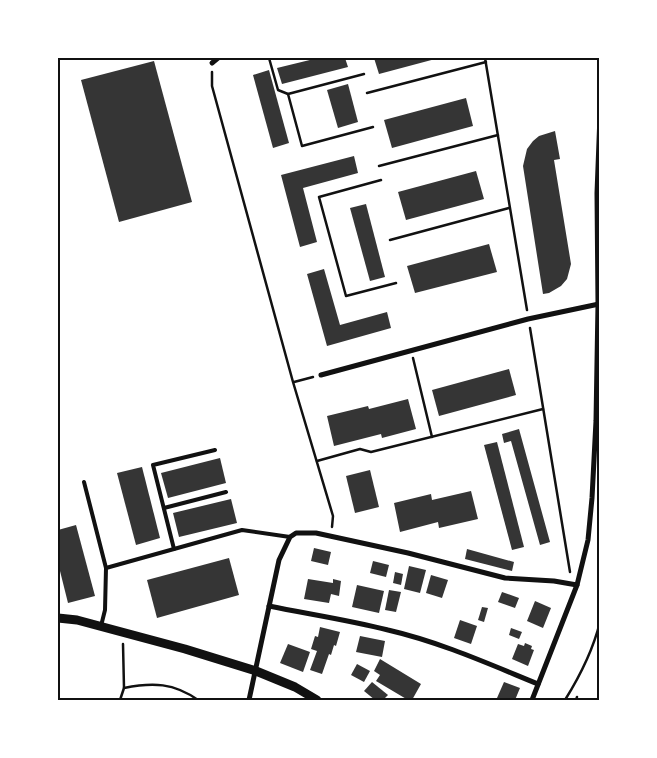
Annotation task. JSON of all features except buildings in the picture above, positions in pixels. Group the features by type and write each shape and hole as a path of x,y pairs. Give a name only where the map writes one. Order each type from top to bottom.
{"street":[{"path":"212,63 218,58"},
{"path":"532,700 577,585 588,540 596,422 599,304 597,193 600,115"},
{"path":"321,375 528,319 599,304"},
{"path":"249,700 279,560 290,537 302,531 408,553 505,578 554,581 577,585"},
{"path":"269,606 414,637 454,650 538,684"},
{"path":"58,618 77,620 101,626 256,670 295,687 317,700"}],"lane":[{"path":"174,549 153,465 215,450"},
{"path":"84,482 106,568 105,610 101,626"},
{"path":"164,508 226,492"},
{"path":"106,568 242,530 290,537"}],"path":[{"path":"270,58 278,90 288,94 364,74"},
{"path":"368,94 486,62"},
{"path":"212,63 212,86 293,382 333,516 332,537"},
{"path":"288,94 302,146 373,127"},
{"path":"379,166 498,135"},
{"path":"381,180 319,197 346,296 396,283"},
{"path":"390,240 510,208"},
{"path":"411,350 432,437"},
{"path":"293,382 321,375"},
{"path":"317,461 360,449 371,452 543,408"},
{"path":"565,700 582,673 600,622"},
{"path":"120,700 124,688 122,642"},
{"path":"124,688 141,684 164,685 186,691 198,700"}]}
